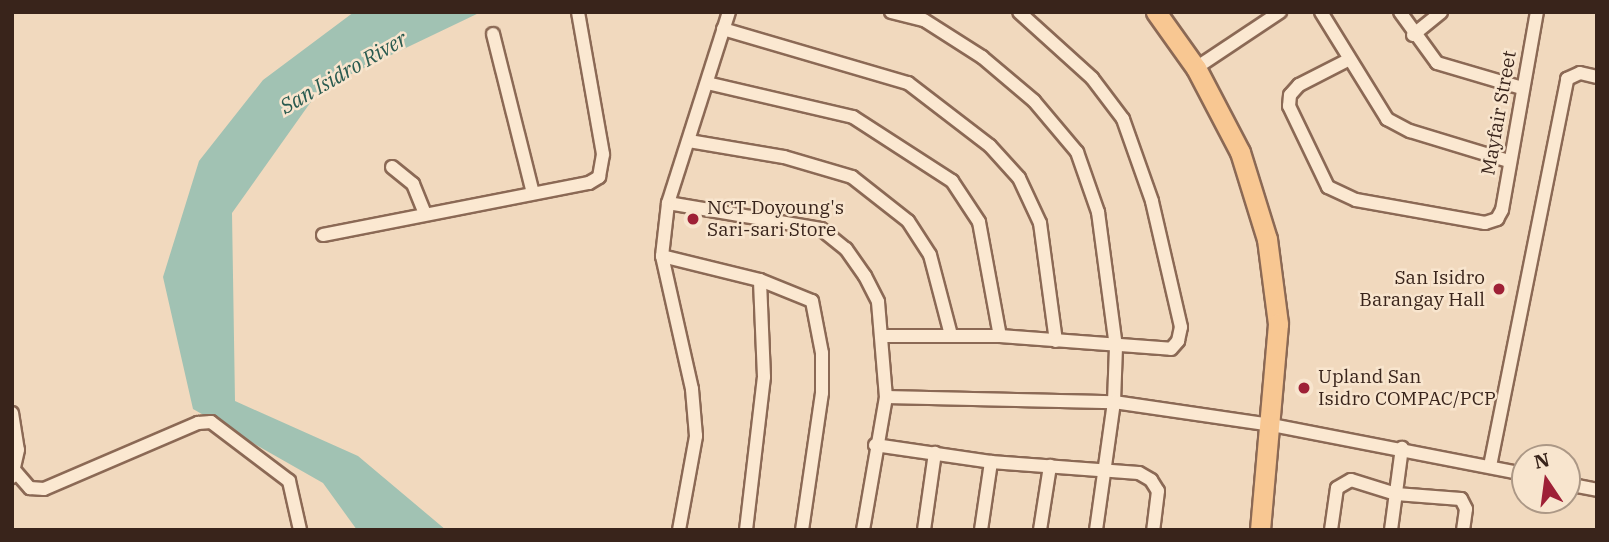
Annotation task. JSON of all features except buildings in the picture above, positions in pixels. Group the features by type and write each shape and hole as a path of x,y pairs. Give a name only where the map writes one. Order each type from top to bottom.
{"main road":[{"path":"1156,12 1196,68 1240,152 1267,239 1278,324 1272,425 1260,530"}],"street":[{"path":"323,234 589,183 602,171 603,154 578,12"},
{"path":"679,530 696,436 692,389 662,256 668,203 729,12"},
{"path":"891,12 924,20 982,57 1034,101 1077,152 1098,212 1116,347 1114,402 1096,530"},
{"path":"883,336 1000,336 1116,347 1171,349 1178,341 1181,327 1153,201 1123,119 1093,78 1019,12"},
{"path":"1196,68 1280,12"},
{"path":"1321,12 1346,61 1387,119 1410,131 1509,161"},
{"path":"1400,12 1413,35 1437,63 1522,88"},
{"path":"1413,35 1441,12"},
{"name":"Mayfair Street","path":"1346,61 1299,85 1290,95 1289,106 1328,187 1356,200 1485,223 1497,219 1537,12"},
{"path":"723,29 908,83 990,146 1019,178 1040,223 1056,341"},
{"path":"493,34 533,193"},
{"path":"1490,466 1567,79 1580,73 1597,77"},
{"path":"707,83 853,117 952,181 979,222 1000,336"},
{"path":"689,141 784,158 852,177 908,220 930,255 951,335"},
{"path":"392,167 413,184 425,213"},
{"path":"668,203 821,229 846,249 864,276 878,302 883,336 886,397 874,445 863,530"},
{"path":"662,256 760,280 812,300 819,325 822,393 803,530"},
{"path":"746,530 764,377 760,280"},
{"path":"886,397 1114,402 1272,425 1511,471"},
{"path":"12,413 18,450 14,474 30,488 44,489 198,423 211,422 289,481 300,530"},
{"path":"874,445 991,462 1139,473 1151,480 1158,491 1153,530"},
{"path":"1391,530 1402,448"},
{"path":"924,530 935,453"},
{"path":"981,530 991,462"},
{"path":"1040,530 1050,466"},
{"path":"1331,530 1341,482 1350,480 1396,494 1461,499 1466,509 1463,530"}],"water":[{"name":"San Isidro River","path":"354,12 481,12 320,89 232,213 235,401 358,456 446,530 357,530 323,483 193,409 163,277 199,161 263,80"}],"place":[{"name":"NCT Doyoung's Sari-sari Store","path":"693,219"},
{"name":"San Isidro Barangay Hall","path":"1499,289"},
{"name":"Upland San Isidro COMPAC/PCP","path":"1304,388"}]}
